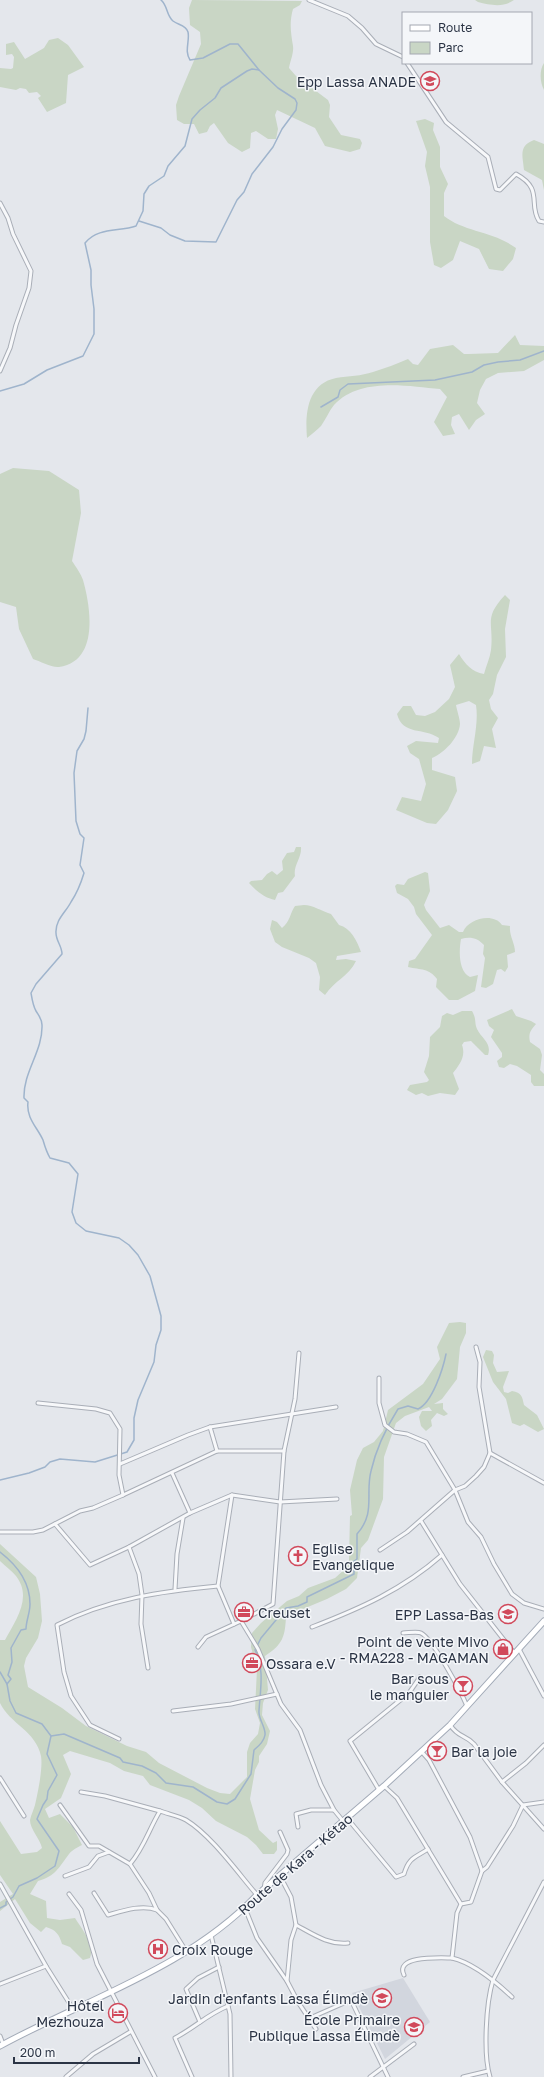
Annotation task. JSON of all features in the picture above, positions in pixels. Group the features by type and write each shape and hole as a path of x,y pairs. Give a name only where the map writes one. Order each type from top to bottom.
{"main road":[{"name":"Route de Kara - Kétao","path":"2,2045 112,1992 186,1951 211,1935 245,1908 257,1895 384,1786 450,1725 544,1620"}],"street":[{"path":"309,0 348,16 362,28 376,44 402,57"},
{"path":"408,64 446,122 488,156 496,189 500,190 516,174 521,177 535,194 536,218 538,221 544,222"},
{"path":"0,203 28,263 31,280 10,348 0,371"},
{"path":"380,1550 421,1521 454,1490 465,1486 484,1467 490,1453 479,1387 480,1362 476,1347"},
{"path":"198,1647 206,1637 273,1604 284,1451 292,1414 299,1353"},
{"path":"379,1378 379,1403 385,1425 394,1432 407,1434 426,1442 454,1490 468,1522 481,1537 494,1564 512,1594 524,1603 544,1609"},
{"path":"38,1403 96,1409 110,1413 120,1429 119,1475 123,1495"},
{"path":"120,1464 210,1427 336,1407"},
{"path":"210,1427 216,1451"},
{"path":"0,1532 33,1532 43,1530 80,1511 93,1508 123,1495 216,1451 284,1451"},
{"path":"490,1453 544,1483"},
{"path":"172,1473 190,1513"},
{"path":"232,1495 218,1586 234,1624"},
{"path":"55,1524 90,1565 129,1547 190,1513 232,1495 280,1502 337,1499"},
{"path":"175,1590 177,1554 183,1518"},
{"path":"421,1521 460,1584 515,1654"},
{"path":"129,1547 139,1574 142,1595 141,1624 148,1668"},
{"path":"312,1626 376,1600 413,1579 442,1555"},
{"path":"119,1739 90,1725 71,1696 64,1672 57,1625 76,1615 142,1595 218,1586"},
{"path":"241,1621 258,1649 281,1704 301,1732 311,1761 334,1810 345,1820 396,1877 404,1874 407,1863 411,1859 428,1849"},
{"path":"403,1633 417,1632 425,1637 457,1682 467,1706"},
{"path":"519,1649 544,1696"},
{"path":"379,1790 350,1741 409,1693 420,1677"},
{"path":"173,1711 231,1704 277,1694"},
{"path":"450,1725 457,1734 470,1739 502,1782 523,1805 533,1819 544,1829"},
{"path":"502,1782 526,1763 544,1745"},
{"path":"421,1751 429,1760 470,1837 482,1871"},
{"path":"0,1778 24,1816"},
{"path":"384,1786 397,1798 461,1904"},
{"path":"81,1792 104,1796 185,1819 229,1860 257,1895"},
{"path":"523,1805 544,1802"},
{"path":"60,1805 90,1846 99,1846 130,1864 149,1893 157,1910 166,1919 186,1951"},
{"path":"461,1904 471,1902 474,1888 482,1871 487,1867 513,1826 523,1805"},
{"path":"298,1827 296,1814 310,1810 334,1810"},
{"path":"130,1864 140,1853 152,1824 160,1811"},
{"path":"264,1890 264,1883 287,1854 288,1850 280,1832"},
{"path":"65,1876 89,1867 98,1856 109,1852"},
{"path":"280,1876 291,1897 296,1925 290,1940 287,1981"},
{"path":"490,2077 488,2071 486,2046 489,1991 493,1980 544,1882"},
{"path":"0,1884 13,1904 46,1966 73,2010"},
{"path":"94,1893 108,1915 128,1910 153,1908 157,1910"},
{"path":"69,1894 81,1910 97,1964 112,1992 130,2032 155,2077"},
{"path":"452,1958 457,1913 461,1904"},
{"path":"245,1908 257,1938 287,1981 298,2002 316,2029"},
{"path":"296,1925 329,1942 335,1944 348,1943"},
{"path":"211,1935 228,2006 232,2044 231,2077"},
{"path":"404,1975 403,1966 407,1962 424,1959 452,1958 493,1980 512,1997"},
{"path":"0,1984 46,1966"},
{"path":"200,2022 186,1989 198,1978 218,1967"},
{"path":"310,2018 350,2000 388,2077"},
{"path":"192,2077 175,2038 213,2012 228,2006"},
{"path":"66,2077 93,2054 130,2032"},
{"path":"0,2036 2,2045"},
{"path":"370,2077 414,2044"},
{"path":"463,2077 488,2071"}],"shaded area":[{"path":"403,1978 430,2022 385,2059 352,1993"}],"green space":[{"path":"192,0 302,1 300,5 293,9 291,19 293,49 289,68 296,76 328,100 330,105 329,117 341,135 360,139 362,143 360,149 350,152 325,146 315,128 277,110 275,115 278,129 276,139 268,139 256,131 251,133 250,148 242,152 228,143 214,123 210,126 207,132 199,134 194,124 184,124 177,120 176,105 201,44 200,32 190,25 189,8"},
{"path":"475,0 514,0 510,3 492,5"},
{"path":"58,38 68,45 84,67 68,75 66,103 47,112 38,98 41,96 37,92 29,93 26,89 20,88 16,90 0,87 0,68 13,68 14,57 12,54 6,55 6,44 14,42 25,59 44,48 49,40"},
{"path":"544,63 544,90 541,69"},
{"path":"425,119 434,123 433,130 440,147 440,167 448,184 444,193 444,216 460,225 507,242 516,248 513,259 503,271 489,269 479,249 460,241 453,260 441,268 434,265 430,242 430,187 425,166 427,152 416,121"},
{"path":"534,140 544,144 544,190 542,180 524,170 524,148 529,142"},
{"path":"515,335 520,345 544,346 544,360 524,371 498,373 486,379 480,390 477,403 485,414 476,420 469,430 459,414 452,417 451,425 455,434 443,436 434,422 447,397 440,389 384,385 357,390 345,396 334,405 321,426 307,438 306,429 310,401 314,393 326,381 368,373 408,359 413,364 418,365 430,349 453,345 464,354 498,353"},
{"path":"13,468 49,471 79,490 81,513 72,561 82,578 86,592 89,632 81,655 72,663 59,667 33,659 19,629 16,607 0,602 0,474"},
{"path":"505,595 510,600 505,629 506,657 497,675 493,694 489,700 491,709 498,718 492,729 496,748 484,746 480,761 472,764 477,720 476,705 469,701 456,705 460,720 457,735 446,749 432,758 432,770 455,777 457,791 448,810 436,824 427,823 396,810 402,797 421,801 426,784 419,759 410,753 407,746 416,741 438,743 439,738 409,728 400,721 397,714 403,706 411,706 416,715 425,716 435,712 449,699 455,687 450,665 459,654 469,667 484,674 491,650 492,616 498,603"},
{"path":"296,847 301,847 301,851 295,868 295,876 283,892 278,893 275,900 261,894 249,883 251,881 262,880 272,871 277,875 283,870 282,861 287,853 294,852"},
{"path":"425,872 428,873 430,891 424,905 426,910 440,928 449,925 459,932 463,932 466,927 475,921 487,918 498,921 502,925 510,926 510,933 515,952 507,955 508,967 505,972 501,969 497,970 493,984 486,988 481,987 485,958 483,954 484,945 474,938 461,939 460,960 463,970 470,977 478,975 475,991 458,1000 449,1000 436,987 437,979 428,971 408,967 409,961 415,959 432,935 416,914 414,907 408,899 397,893 395,886 397,884 404,885 408,879"},
{"path":"304,905 314,907 331,914 339,925 350,932 358,944 361,952 337,956 336,960 346,959 356,961 349,971 325,995 319,990 320,977 316,963 309,958 282,947 275,942 270,929 272,920 277,922 282,928 287,923 295,906"},
{"path":"512,1009 516,1016 536,1024 530,1032 529,1039 530,1042 540,1049 542,1055 540,1070 544,1074 544,1086 534,1086 531,1082 531,1075 517,1066 510,1064 504,1068 499,1067 497,1061 502,1057 502,1053 491,1037 494,1030 489,1026 487,1020"},
{"path":"462,1011 472,1011 477,1029 488,1044 488,1055 485,1055 471,1041 464,1042 462,1045 462,1060 453,1073 459,1089 455,1095 440,1093 428,1096 422,1093 416,1095 407,1090 410,1085 427,1082 429,1080 424,1072 429,1056 430,1037 440,1027 442,1016 447,1013 453,1015"},
{"path":"449,1323 466,1323 466,1333 460,1347 457,1379 442,1399 434,1404 443,1403 443,1409 448,1414 444,1416 437,1413 431,1420 432,1426 426,1431 421,1426 419,1417 422,1411 432,1411 429,1407 405,1416 396,1423 384,1457 383,1499 368,1540 361,1548 357,1578 346,1589 327,1599 286,1616 284,1635 282,1639 276,1648 265,1656 268,1690 263,1703 262,1715 270,1731 267,1744 259,1756 259,1762 255,1770 250,1799 259,1830 273,1843 277,1841 277,1850 274,1854 263,1854 247,1837 216,1821 202,1808 189,1800 150,1785 143,1776 124,1771 110,1763 70,1751 63,1755 71,1774 61,1798 45,1809 49,1818 60,1814 73,1827 82,1845 70,1853 53,1874 38,1881 30,1894 46,1901 47,1918 60,1920 75,1918 84,1932 91,1948 90,1958 83,1960 70,1947 62,1944 55,1931 46,1927 41,1932 30,1923 15,1899 0,1911 0,1902 13,1894 0,1875 0,1821 21,1854 37,1852 42,1848 30,1823 39,1787 41,1756 34,1740 10,1717 0,1703 0,1640 5,1640 21,1609 23,1593 21,1584 16,1576 0,1561 0,1544 36,1577 40,1594 42,1621 38,1638 26,1658 24,1666 28,1687 62,1708 86,1726 127,1746 146,1752 159,1763 207,1788 220,1793 230,1794 247,1777 247,1752 250,1743 258,1734 260,1723 255,1709 257,1669 251,1647 252,1633 261,1623 287,1601 299,1596 308,1588 335,1578 345,1569 349,1560 350,1516 352,1515 350,1490 357,1460 363,1448 374,1442 383,1431 388,1410 423,1384 440,1359 437,1347"},
{"path":"486,1350 492,1351 494,1355 493,1363 497,1372 509,1371 503,1387 504,1392 508,1393 512,1391 520,1394 524,1405 537,1415 544,1429 538,1432 524,1424 520,1426 512,1423 506,1399 493,1382 483,1357"}],"waterway":[{"path":"139,221 161,228 170,235 185,241 216,242 237,200 244,192 252,174 273,147 282,129 296,110 297,103 295,99 278,88 259,70 238,44 230,44 203,58 190,60 187,53 188,32 184,26 171,19 165,5 161,0"},
{"path":"0,391 24,384 47,370 83,356 94,334 91,270 85,243 96,234 136,226 143,211 144,194 149,186 164,176 168,166 185,146 192,119 200,110 215,98 221,88 247,71 252,69 259,70"},
{"path":"321,407 338,397 340,390 348,384 435,380 472,372 484,365 520,360 544,351"},
{"path":"0,1480 29,1473 45,1467 50,1462 60,1459 95,1462 127,1452 134,1440 134,1418 138,1400 154,1362 156,1345 161,1330 161,1316 150,1276 138,1255 129,1245 119,1238 86,1231 76,1223 72,1212 78,1174 69,1163 50,1158 43,1140 30,1118 28,1102 24,1098 27,1079 39,1044 42,1025 34,1007 31,993 36,984 62,954 56,936 57,924 75,895 84,873 80,865 84,838 80,834 76,821 74,773 77,751 84,739 86,731 88,708"},
{"path":"51,1736 64,1734 120,1758 123,1762 142,1766 156,1773 166,1783 193,1787 217,1802 227,1804 235,1799 251,1774 254,1750 264,1739 265,1735 259,1714 261,1672 255,1650 261,1638 286,1608 298,1606 307,1602 307,1597 354,1574 354,1561 357,1559 357,1534 366,1519 369,1503 369,1479 379,1447 398,1409 408,1406 418,1409 428,1400 440,1376 446,1354"},
{"path":"0,1552 17,1568 25,1581 28,1588 30,1604 26,1629 21,1630 11,1648 12,1662 8,1675 11,1679 7,1684"},
{"path":"0,1672 7,1684 10,1701 16,1713 42,1724 51,1736 47,1754 57,1775 48,1791 47,1799 37,1819 59,1851 55,1866 37,1878 19,1886 13,1897 6,1902 6,1905 0,1908"}],"place":[{"name":"Epp Lassa ANADE","path":"430,81"},
{"name":"Eglise Evangelique","path":"298,1556"},
{"name":"Creuset","path":"244,1612"},
{"name":"EPP Lassa-Bas","path":"508,1614"},
{"name":"Point de vente Mivo - RMA228 - MAGAMAN","path":"503,1649"},
{"name":"Ossara e.V","path":"252,1663"},
{"name":"Bar sous le manguier","path":"463,1686"},
{"name":"Bar la joie","path":"437,1751"},
{"name":"Croix Rouge","path":"158,1949"},
{"name":"Jardin d'enfants Lassa Élimdè","path":"382,1998"},
{"name":"Hôtel Mezhouza","path":"118,2013"},
{"name":"École Primaire Publique Lassa Élimdè","path":"414,2027"}]}
